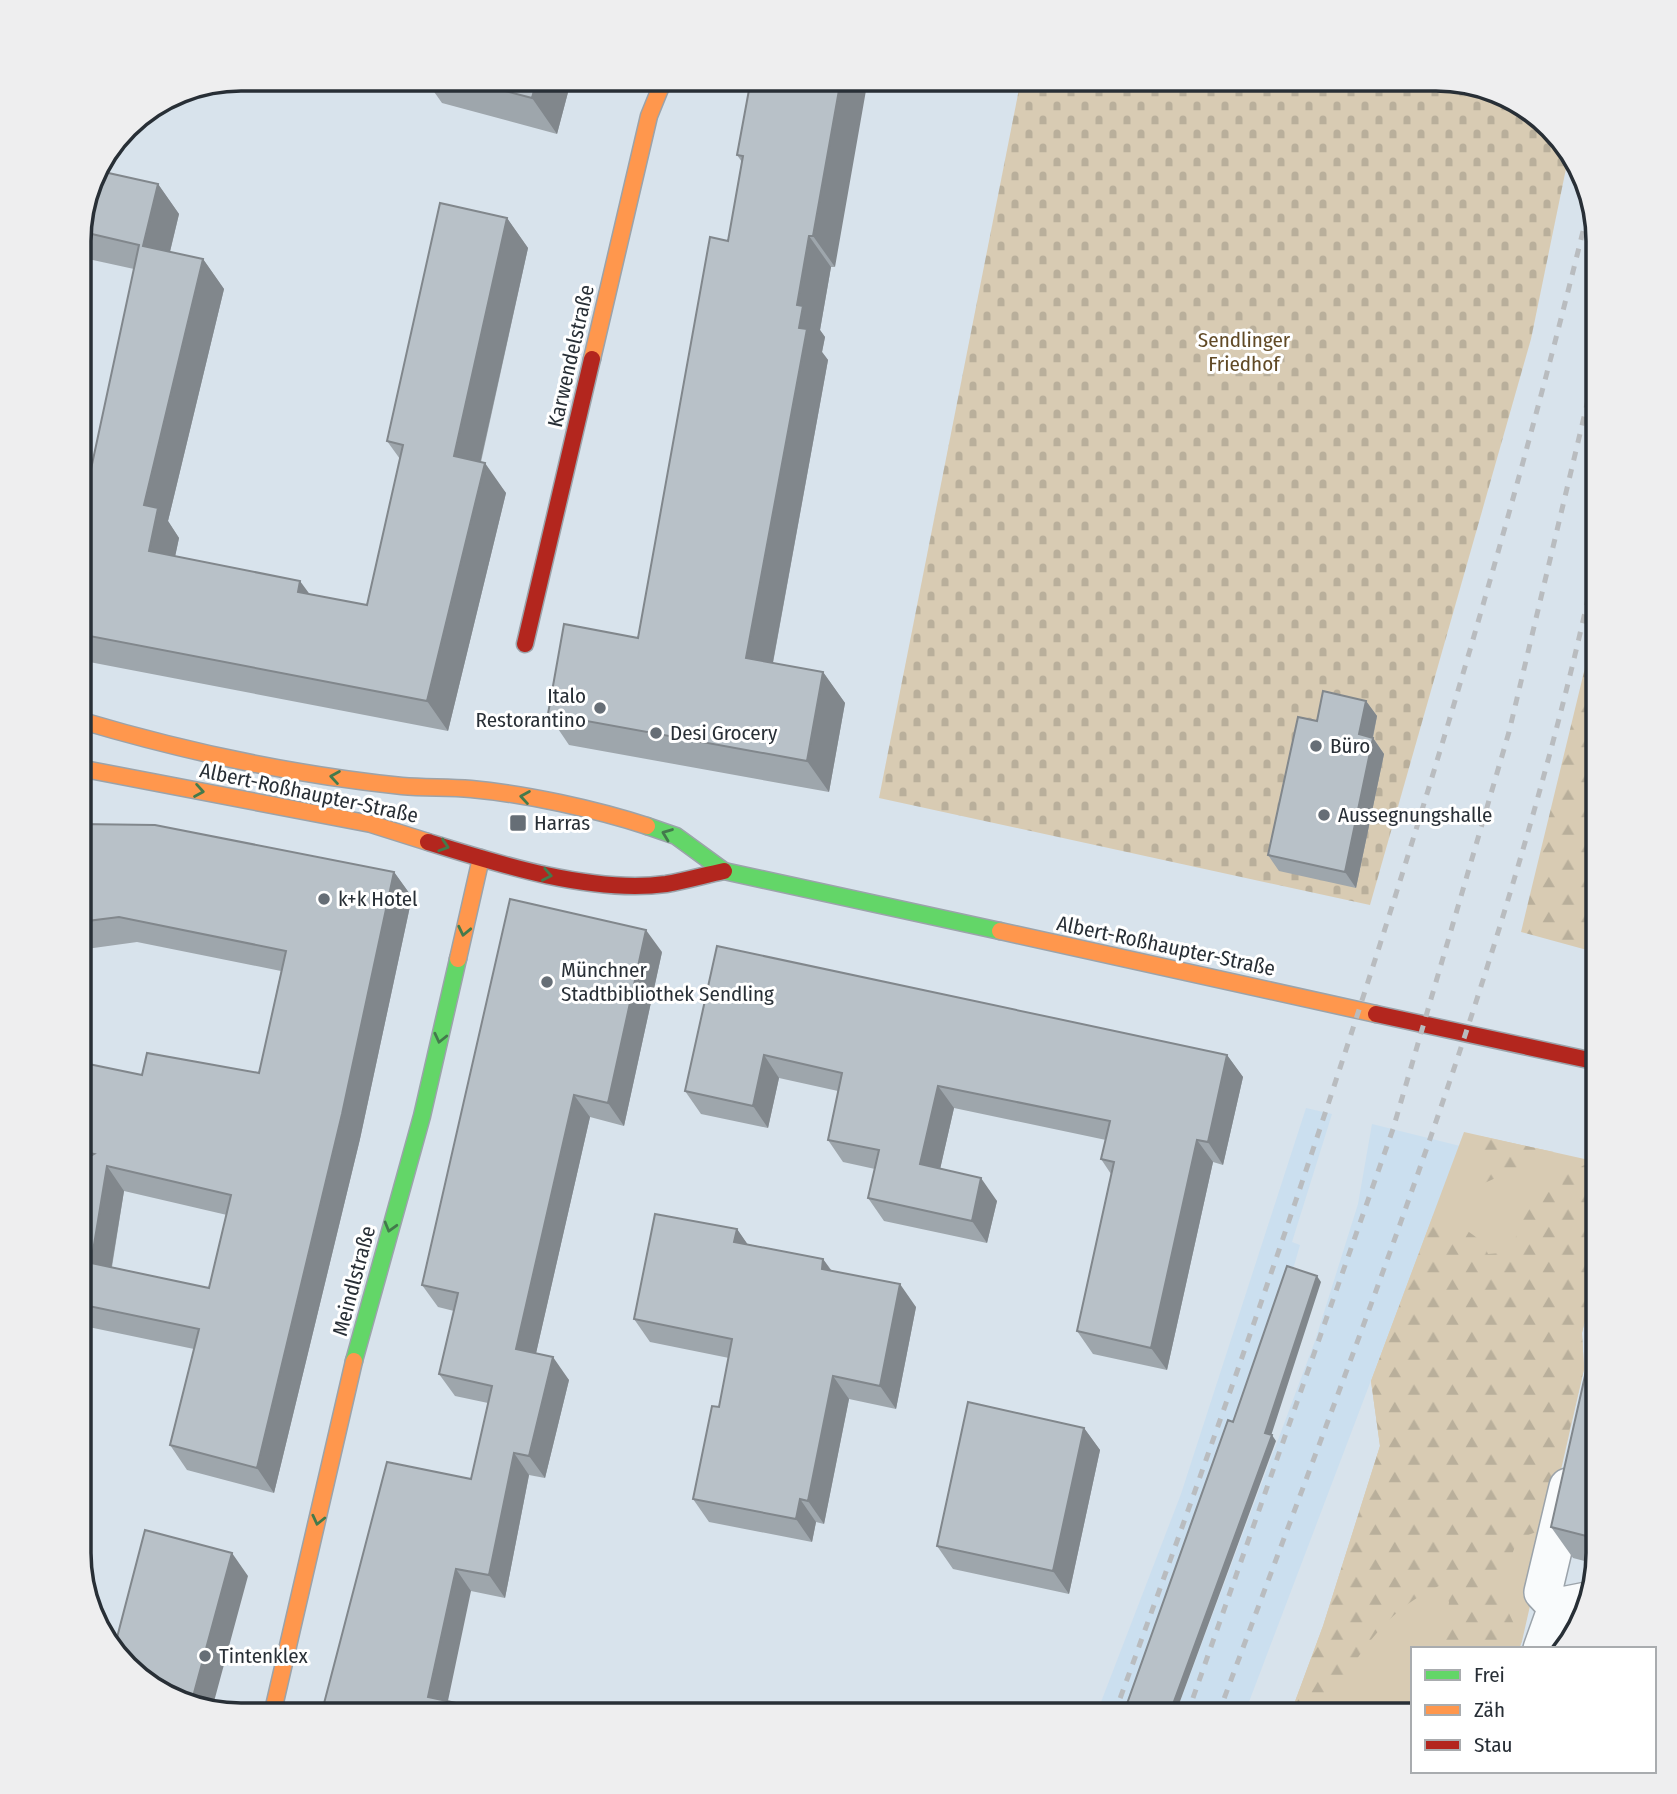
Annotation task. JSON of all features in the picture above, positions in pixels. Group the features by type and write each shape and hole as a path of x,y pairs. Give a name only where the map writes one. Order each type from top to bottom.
{"main road":[{"name":"Karwendelstraße","path":"525,644 649,116 659,91"},
{"name":"Albert-Roßhaupter-Straße","path":"91,724 143,739 342,778 403,786 472,789 613,815 676,836 724,871 1586,1059"},
{"name":"Albert-Roßhaupter-Straße","path":"91,770 371,824 522,870 600,883 664,884 724,871"},
{"name":"Meindlstraße","path":"275,1703 364,1320 422,1116 481,858"}],"street":[{"path":"1543,1647 1572,1604 1543,1592 1577,1449"}],"shaded area":[{"path":"1306,1108 1332,1114 1292,1242 1300,1245 1294,1266 1237,1428 1133,1703 1101,1703 1181,1494"},
{"path":"1372,1124 1460,1146 1249,1703 1179,1703 1315,1341 1358,1204"}],"green space":[{"name":"Sendlinger Friedhof","path":"1019,91 1446,91 1494,102 1535,128 1555,149 1566,167 1531,339 1370,905 879,798"},
{"path":"1586,664 1586,950 1521,932"},
{"path":"1464,1132 1586,1159 1586,1316 1582,1333 1584,1369 1520,1647 1411,1647 1411,1703 1294,1703 1323,1626 1380,1446 1371,1381"},
{"path":"1480,1136 1554,1152 1480,1185"},
{"path":"1586,1164 1586,1316 1582,1333 1584,1369 1546,1528 1518,1539 1498,1590 1522,1641 1520,1647 1444,1647 1449,1602 1441,1585 1420,1596 1386,1623 1359,1657 1331,1703 1294,1703 1323,1626 1380,1446 1371,1381 1433,1216 1473,1234 1488,1254 1515,1252 1518,1203 1562,1187 1563,1174"}],"building":[{"path":"505,91 534,91 532,98"},
{"path":"749,91 839,91 813,236 809,236 797,305 803,306 799,328 807,329 746,658 823,672 807,761 548,714 564,624 638,638 710,237 728,241 743,156 737,155"},
{"path":"107,173 158,184 143,246 203,259 144,505 158,508 149,551 300,581 298,592 367,605 403,445 387,441 440,203 507,218 454,456 485,463 427,701 91,636 91,469 139,245 91,234 96,202"},
{"name":"Aussegnungshalle","path":"1323,691 1366,701 1359,734 1373,738 1345,872 1268,855 1298,717 1317,721"},
{"path":"91,824 155,825 394,872 342,1114 257,1468 170,1445 199,1329 91,1306 91,1263 91,1156 94,1154 91,1153 91,1064 142,1075 147,1053 259,1073 286,951 119,917 91,920","holes":["107,1166 231,1195 209,1288 91,1263"]},
{"path":"510,899 646,930 608,1103 574,1095 516,1349 553,1357 529,1456 514,1453 489,1575 456,1569 428,1697 456,1703 324,1703 387,1462 471,1479 492,1386 439,1374 458,1293 422,1285"},
{"path":"717,946 1227,1055 1208,1142 1197,1140 1151,1348 1077,1331 1114,1162 1101,1159 1110,1121 938,1086 920,1164 981,1178 972,1221 868,1198 879,1150 828,1140 842,1073 764,1055 753,1106 685,1091"},
{"path":"655,1214 737,1229 734,1242 823,1259 822,1269 900,1284 880,1386 833,1376 808,1501 800,1499 796,1519 693,1499 712,1406 719,1407 732,1339 634,1319"},
{"path":"1287,1266 1317,1276 1265,1433 1272,1435 1173,1703 1127,1703 1228,1420 1233,1422"},
{"path":"1586,1371 1586,1536 1551,1527"},
{"path":"968,1402 1084,1428 1053,1571 937,1546"},
{"path":"145,1530 232,1553 193,1695 174,1688 149,1672 117,1638"}],"railway":[{"path":"1118,1703 1247,1343 1372,969 1487,592 1585,222"},
{"path":"1191,1703 1393,1129 1509,732 1586,408"},
{"path":"1222,1703 1378,1285 1478,996 1523,849 1563,702 1586,604"}],"traffic: fast":[{"path":"647,826 676,836 724,871 1000,931"},
{"path":"354,1361 422,1116 458,959"}],"traffic: slow":[{"path":"592,359 649,116 659,91"},
{"path":"91,723 198,752 280,768 402,786 514,794 583,808 647,826"},
{"path":"91,770 371,824 428,842"},
{"path":"458,959 481,858"},
{"path":"1000,931 1376,1014"},
{"path":"275,1703 354,1361"}],"traffic: jam":[{"path":"525,644 592,359"},
{"path":"428,842 515,868 607,885 666,884 724,871"},
{"path":"1376,1014 1586,1059"}],"place":[{"name":"Italo Restorantino","path":"600,708"},
{"name":"Desi Grocery","path":"656,733"},
{"name":"Büro","path":"1316,746"},
{"name":"Aussegnungshalle","path":"1324,815"},
{"name":"Harras","path":"518,823"},
{"name":"k+k Hotel","path":"324,899"},
{"name":"Münchner Stadtbibliothek Sendling","path":"547,982"},
{"name":"Tintenklex","path":"205,1656"}]}
